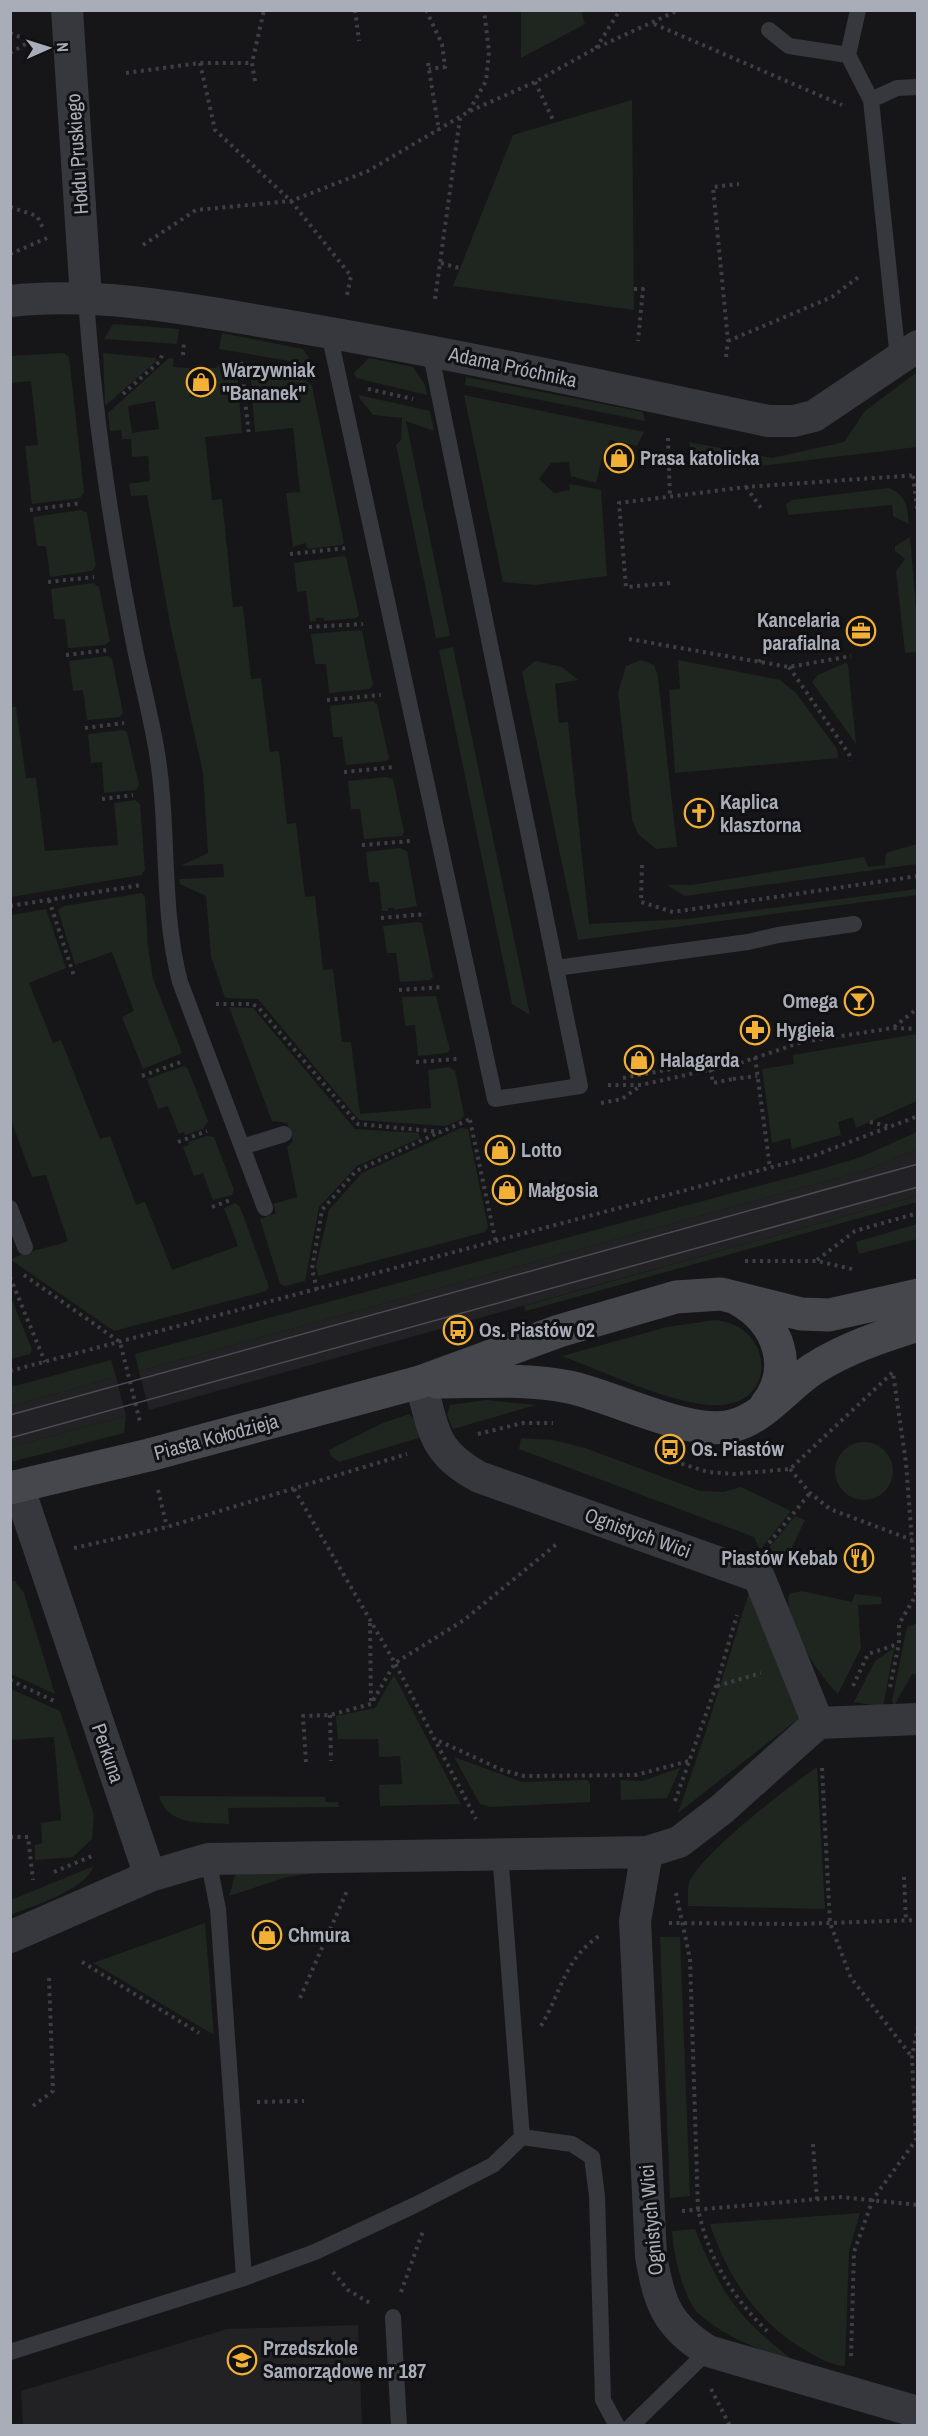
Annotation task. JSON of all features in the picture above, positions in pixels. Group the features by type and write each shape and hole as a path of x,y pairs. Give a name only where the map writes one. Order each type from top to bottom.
{"street":[{"name":"Hołdu Pruskiego","path":"67,10 86,298"},
{"name":"Adama Próchnika","path":"10,301 86,298 170,306 430,350 777,421 794,421 814,416 908,353"},
{"name":"Piasta Kołodzieja","path":"14,1487 149,1455 420,1382 559,1331 675,1297 710,1293 733,1296 801,1314 829,1315 918,1295"},
{"path":"733,1296 760,1315 776,1339 780,1351 780,1378 764,1409"},
{"name":"Piasta Kołodzieja","path":"420,1382 536,1382 569,1387 700,1427 721,1428 738,1425 764,1409 810,1371 844,1350 918,1326"},
{"path":"559,1331 548,1353 550,1368 569,1387"},
{"name":"Ognistych Wici","path":"420,1382 439,1444 449,1458 479,1477 759,1577 821,1726"},
{"name":"Perkuna","path":"14,1487 150,1876"},
{"path":"10,1937 150,1876 208,1859 659,1848 722,1809 821,1726 918,1719"},
{"name":"Ognistych Wici","path":"659,1848 635,1921 651,2256 661,2302 681,2332 702,2357 918,2412"}],"lane":[{"path":"858,10 848,55 870,100 908,353"},
{"path":"769,30 789,46 848,55"},
{"path":"870,100 897,88 918,87"},
{"path":"86,298 95,411 135,648 156,747 164,806 169,928 180,982 265,1208"},
{"path":"329,333 495,1098 580,1086 430,350"},
{"path":"556,968 748,942 778,935 854,924"},
{"path":"242,1147 284,1134"},
{"path":"10,1208 25,1247"},
{"path":"495,1853 522,2137"},
{"path":"208,1859 218,1909 244,2278"},
{"path":"10,2352 244,2278 315,2252 415,2205 492,2164 522,2137 572,2144 592,2157 597,2196 603,2400 617,2426"},
{"path":"393,2317 399,2426"},
{"path":"631,2426 702,2357"}],"path":[{"path":"255,81 252,63 264,10"},
{"path":"355,10 359,41"},
{"path":"426,10 442,44 445,67 429,69"},
{"path":"468,112 486,81 489,52 484,10"},
{"path":"596,48 620,10"},
{"path":"143,244 196,210 291,201 368,171 440,131 468,112 535,82 596,48 653,24 679,10"},
{"path":"653,24 850,109"},
{"path":"10,33 31,41 10,53"},
{"path":"126,73 200,63 252,63"},
{"path":"200,63 215,130 291,201 351,276 347,295"},
{"path":"428,63 440,131"},
{"path":"535,82 554,122"},
{"path":"435,299 460,117"},
{"path":"726,357 728,341 713,187 739,184"},
{"path":"10,207 38,216 48,238"},
{"path":"10,254 48,238 54,238"},
{"path":"441,263 459,268"},
{"path":"728,341 832,297 867,269"},
{"path":"634,289 643,289 638,341"},
{"path":"95,411 107,409 160,361 163,352"},
{"path":"241,362 249,436"},
{"path":"360,388 416,400"},
{"path":"668,438 670,497"},
{"path":"670,583 626,587 619,503 746,487 915,476 918,516"},
{"path":"746,487 760,508"},
{"path":"30,510 91,502"},
{"path":"291,554 351,548"},
{"path":"48,582 104,576"},
{"path":"309,627 367,624"},
{"path":"629,639 789,667 851,656"},
{"path":"759,662 776,642"},
{"path":"66,655 118,649"},
{"path":"789,667 849,754 850,761"},
{"path":"327,700 381,695"},
{"path":"85,728 131,722"},
{"path":"344,772 396,766"},
{"path":"102,799 135,795"},
{"path":"362,845 411,841"},
{"path":"642,865 640,902 673,912 918,876"},
{"path":"10,906 168,881"},
{"path":"49,900 74,976"},
{"path":"381,918 427,914"},
{"path":"399,990 442,987"},
{"path":"227,1003 258,1007 358,1124 441,1132"},
{"path":"893,1028 918,1008"},
{"path":"607,1085 641,1085 740,1063 802,1042 893,1028 918,1029"},
{"path":"709,1053 713,1083 757,1076"},
{"path":"755,1057 770,1168"},
{"path":"142,1076 190,1058"},
{"path":"416,1062 457,1059"},
{"path":"623,1078 709,1062"},
{"path":"598,1103 622,1099 641,1085"},
{"path":"316,1290 312,1269 322,1210 356,1171 476,1118 495,1098"},
{"path":"10,1371 770,1168 835,1149 918,1116"},
{"path":"470,1119 496,1243"},
{"path":"870,1122 891,1127"},
{"path":"178,1142 216,1128"},
{"path":"212,1207 242,1196"},
{"path":"817,1261 855,1231 918,1213"},
{"path":"18,1272 120,1342 138,1413"},
{"path":"10,1277 45,1363"},
{"path":"883,1720 899,1644 899,1624 917,1596 906,1462 893,1373"},
{"path":"63,1550 166,1527 419,1450"},
{"path":"790,1469 810,1493 830,1509 912,1540"},
{"path":"157,1485 166,1527"},
{"path":"294,1489 438,1741 495,1853"},
{"path":"780,1530 810,1493"},
{"path":"306,1762 303,1716 330,1715 371,1704 395,1664 464,1620 591,1516"},
{"path":"748,1573 716,1686 659,1848 678,1875 675,1887 685,1924 690,1959 698,2209 701,2225 725,2282 747,2312 776,2339"},
{"path":"370,1621 371,1704"},
{"path":"899,1644 868,1654 821,1726 821,1764 830,1923 851,1978 912,2057"},
{"path":"716,1686 795,1663"},
{"path":"330,1715 331,1761"},
{"path":"438,1741 502,1770 524,1776 636,1775 689,1761"},
{"path":"10,1838 28,1837 33,1880"},
{"path":"54,1872 92,1856"},
{"path":"904,1877 906,1921"},
{"path":"300,1998 347,1890"},
{"path":"514,2050 537,2033 550,2011 567,1969 581,1948 601,1935 635,1921 685,1924 918,1920"},
{"path":"82,1962 186,2024"},
{"path":"33,2106 53,2091 49,1976"},
{"path":"850,2393 854,2252 873,2199 916,2139 912,2057 918,2026"},
{"path":"230,2103 304,2101"},
{"path":"813,2145 818,2199"},
{"path":"649,2214 818,2199 873,2199 918,2205"},
{"path":"393,2317 424,2228 415,2205"},
{"path":"702,2357 730,2426"}],"shaded area":[{"path":"521,11 581,11 585,24 521,58"},
{"path":"632,100 634,310 453,286 513,135"},
{"path":"113,324 179,329 177,344 104,339"},
{"path":"222,333 303,349 313,365 219,349"},
{"path":"64,353 69,357 84,492 80,498 32,504 25,446 38,445 31,381 11,383 11,356"},
{"path":"103,353 156,358 155,362 105,406"},
{"path":"169,358 174,359 173,367 189,368 190,397 210,397 210,368 216,368 219,364 233,367 237,372 242,433 205,437 212,500 222,499 233,607 243,606 251,679 261,678 270,752 279,751 287,824 296,823 305,897 315,896 323,970 333,969 342,1042 351,1042 360,1114 431,1108 428,1070 449,1067 455,1071 464,1114 462,1119 446,1126 359,1120 258,999 225,998 211,956 206,896 180,884 179,879 224,877 223,864 180,866 208,853 203,773 171,629 147,495 131,496 129,484 150,481 148,456 132,457 131,439 122,439 121,430 110,431 108,413","holes":["155,401 159,429 132,433 128,406"]},
{"path":"369,358 413,367 425,385 427,395 356,378 354,373"},
{"path":"250,369 305,379 312,386 344,543 341,545 308,549 305,543 293,547 286,493 300,492 293,428 255,432"},
{"path":"917,372 917,447 759,466 691,451 689,442 772,458 844,442 865,411"},
{"path":"466,377 643,412 645,421 465,385"},
{"path":"359,395 430,411 434,431 406,421 450,636 436,638 396,445 401,440 402,418 373,415"},
{"path":"464,395 644,432 637,446 610,440 607,450 604,450 596,483 571,476 569,462 551,463 539,479 554,493 570,490 569,484 601,490 607,576 534,585 503,582"},
{"path":"889,488 903,498 909,524 893,516 892,505 788,515 786,504 792,500"},
{"path":"81,510 87,513 96,566 92,571 50,577 46,546 37,546 33,517"},
{"path":"910,537 918,652 905,653 896,571 905,559 895,551 895,546"},
{"path":"346,557 359,615 357,618 324,621 324,618 316,618 316,621 310,622 306,591 297,592 294,563"},
{"path":"93,583 99,587 110,641 105,645 68,648 65,619 54,619 51,589"},
{"path":"362,631 373,685 370,689 329,693 326,664 315,664 311,634"},
{"path":"453,647 530,1015 512,1004 439,650"},
{"path":"107,656 112,659 123,713 120,717 87,720 83,690 73,691 69,661"},
{"path":"641,660 654,665 658,677 677,847 656,849 638,834 632,819 618,692 626,666"},
{"path":"678,660 780,680 796,693 837,749 838,758 675,773 669,690 680,689"},
{"path":"535,661 562,667 578,680 555,684 559,723 568,722 589,924 687,919 917,889 917,895 578,940 522,672"},
{"path":"845,663 848,664 856,744 812,682 818,675"},
{"path":"373,701 377,704 389,758 387,761 346,765 342,737 333,737 330,706"},
{"path":"11,707 16,707 26,778 36,778 45,851 118,845 114,803 135,800 140,804 145,870 141,875 11,897"},
{"path":"123,730 127,732 139,785 136,790 104,793 102,762 91,763 88,734"},
{"path":"386,777 393,779 404,832 402,836 364,839 360,809 351,809 348,781"},
{"path":"917,844 917,864 685,896 667,885 692,885 864,857 868,867 885,865 886,853"},
{"path":"400,848 407,851 417,906 394,910 394,908 388,908 388,911 382,911 379,882 369,882 366,852"},
{"path":"142,893 145,897 153,979 182,1053 143,1069 122,1017 134,1011 112,952 75,965 58,910 64,906"},
{"path":"46,909 66,968 29,983 53,1043 61,1040 100,1139 110,1136 136,1205 145,1202 172,1270 238,1246 224,1208 235,1203 240,1207 269,1287 266,1291 114,1331 11,1260 17,1256 68,1241 46,1175 32,1177 11,1120 11,915"},
{"path":"422,923 433,977 430,980 400,982 396,953 387,953 383,926"},
{"path":"436,996 450,1050 447,1053 418,1056 415,1025 405,1026 402,997"},
{"path":"229,1007 253,1008 355,1129 418,1133 420,1138 357,1166 319,1207 305,1281 285,1286 280,1284 260,1219 276,1213 273,1204 297,1197 287,1147 293,1141 287,1123 272,1121"},
{"path":"917,1034 917,1101 856,1128 853,1117 838,1122 841,1135 792,1149 790,1138 772,1143 762,1069 794,1064 793,1055"},
{"path":"184,1066 188,1069 208,1121 203,1129 185,1135 184,1132 179,1134 168,1106 158,1109 147,1079"},
{"path":"461,1128 468,1129 488,1227 485,1232 318,1276 316,1266 329,1210 362,1173"},
{"path":"917,1132 917,1149 870,1169 139,1371 135,1354 818,1170 861,1157"},
{"path":"206,1136 214,1137 234,1190 232,1195 213,1200 203,1173 194,1176 183,1147 189,1145 188,1142"},
{"path":"917,1149 917,1196 149,1410 139,1371 870,1169"},
{"path":"917,1196 917,1202 526,1311 524,1306"},
{"path":"917,1224 917,1239 859,1254 856,1242"},
{"path":"10,1295 32,1350 30,1354 11,1359"},
{"path":"715,1320 734,1325 748,1335 757,1348 761,1362 760,1377 753,1390 741,1400 723,1405 706,1405 664,1395 562,1356 667,1327"},
{"path":"111,1360 116,1377 11,1406 11,1387"},
{"path":"116,1377 126,1416 11,1447 11,1406"},
{"path":"486,1400 536,1405 453,1429 447,1415 450,1405"},
{"path":"409,1414 422,1427 425,1436 339,1462 331,1456 329,1450 383,1423"},
{"path":"126,1416 124,1433 11,1462 11,1447"},
{"path":"521,1438 553,1440 585,1448 700,1491 723,1492 741,1487 791,1511 760,1550 754,1537 519,1449"},
{"path":"858,1442 870,1442 885,1450 893,1465 893,1477 885,1492 870,1500 858,1500 843,1492 835,1477 835,1465 843,1450"},
{"path":"795,1516 805,1520 787,1558 765,1562 762,1556"},
{"path":"11,1581 15,1581 24,1593 55,1694 11,1674"},
{"path":"750,1589 802,1716 678,1813 706,1731"},
{"path":"802,1591 852,1602 855,1594 881,1597 882,1604 858,1605 861,1648 838,1694 812,1661 791,1619 789,1594"},
{"path":"917,1623 917,1674 912,1674 894,1706 892,1701 907,1627"},
{"path":"894,1648 883,1707 854,1702 875,1661"},
{"path":"394,1675 461,1804 380,1806 379,1785 402,1784 400,1756 379,1757 378,1739 338,1739 336,1716 375,1708"},
{"path":"11,1689 60,1711 94,1815 92,1839 73,1857 35,1860 35,1845 42,1843 41,1823 61,1820 54,1737 11,1740"},
{"path":"454,1757 522,1782 587,1780 590,1784 590,1802 491,1807 480,1804"},
{"path":"817,1767 825,1909 688,1906 689,1883 710,1855 767,1804"},
{"path":"680,1768 667,1798 621,1800 620,1780 642,1781"},
{"path":"159,1796 325,1797 326,1802 338,1802 339,1807 228,1808 229,1824 208,1823 178,1818 163,1806"},
{"path":"94,1866 89,1875 69,1890 11,1915 11,1900"},
{"path":"236,1872 322,1872 287,1877 229,1896"},
{"path":"205,1923 214,2035 93,1963"},
{"path":"660,1937 680,1937 690,2196 670,2198"},
{"path":"860,2213 849,2251 845,2366 821,2359 789,2340 759,2313 746,2297 725,2262 710,2224"},
{"path":"695,2229 704,2252 733,2303 759,2331 794,2361 732,2337 709,2322 693,2307 680,2275 672,2231"},
{"name":"Przedszkole Samorządowe nr 187","path":"358,2325 362,2425 23,2425 21,2391 227,2329"}],"tram line":[{"path":"10,1415 918,1164"},
{"path":"10,1438 918,1187"}],"place":[{"name":"Warzywniak ''Bananek''","path":"201,382"},
{"name":"Prasa katolicka","path":"619,458"},
{"name":"Kancelaria parafialna","path":"861,631"},
{"name":"Kaplica klasztorna","path":"699,813"},
{"name":"Omega","path":"859,1001"},
{"name":"Hygieia","path":"755,1030"},
{"name":"Halagarda","path":"639,1060"},
{"name":"Lotto","path":"500,1150"},
{"name":"Małgosia","path":"507,1190"},
{"name":"Os. Piastów 02","path":"458,1330"},
{"name":"Os. Piastów","path":"670,1449"},
{"name":"Piastów Kebab","path":"859,1558"},
{"name":"Chmura","path":"267,1935"},
{"name":"Przedszkole Samorządowe nr 187","path":"242,2360"}]}
